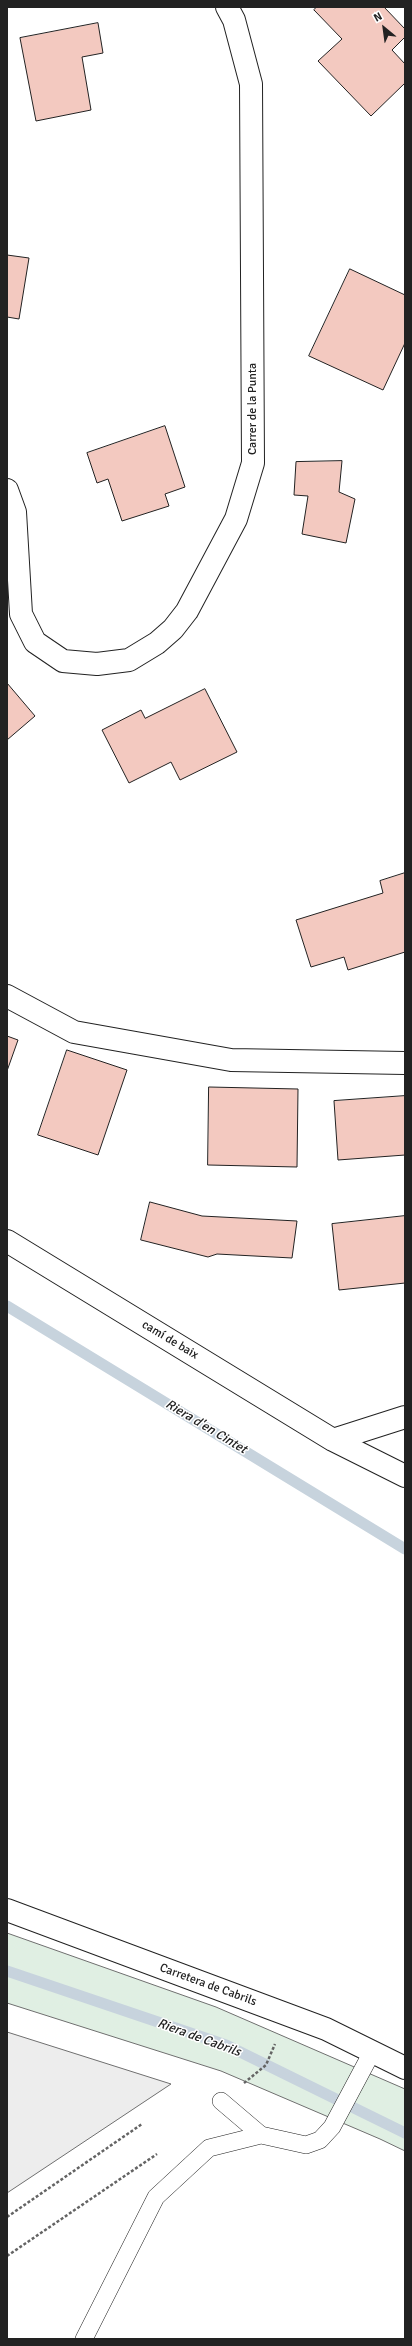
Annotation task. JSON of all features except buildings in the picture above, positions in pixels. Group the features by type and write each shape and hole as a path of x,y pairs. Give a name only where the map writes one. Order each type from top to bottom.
{"street":[{"name":"Carrer de la Punta","path":"7,490 15,512 21,614 35,642 63,661 97,664 129,660 157,643 173,629 187,611 236,519 253,463 251,84 234,20 227,7"},
{"path":"7,996 74,1032 231,1060 405,1063"},
{"name":"camí de baix","path":"7,1241 333,1440 405,1476"},
{"path":"333,1440 405,1417"},
{"name":"Carretera de Cabrils","path":"7,1910 326,2029 405,2068"}],"lane":[{"path":"84,2339 156,2197 209,2148 261,2135 306,2145 320,2140 332,2127 372,2052"},
{"path":"221,2101 261,2135"}],"path":[{"path":"221,2101 266,2065 288,2015"},
{"path":"7,2217 142,2124"},
{"path":"7,2256 158,2154"}],"green space":[{"path":"7,1933 216,2007 405,2089 405,2151 221,2071 7,2003"}],"shaded area":[{"path":"7,2032 171,2084 7,2193"}],"waterway":[{"name":"Riera d'en Cintet","path":"7,1306 405,1549"},
{"name":"Riera de Cabrils","path":"7,1971 226,2045 405,2133"}]}
